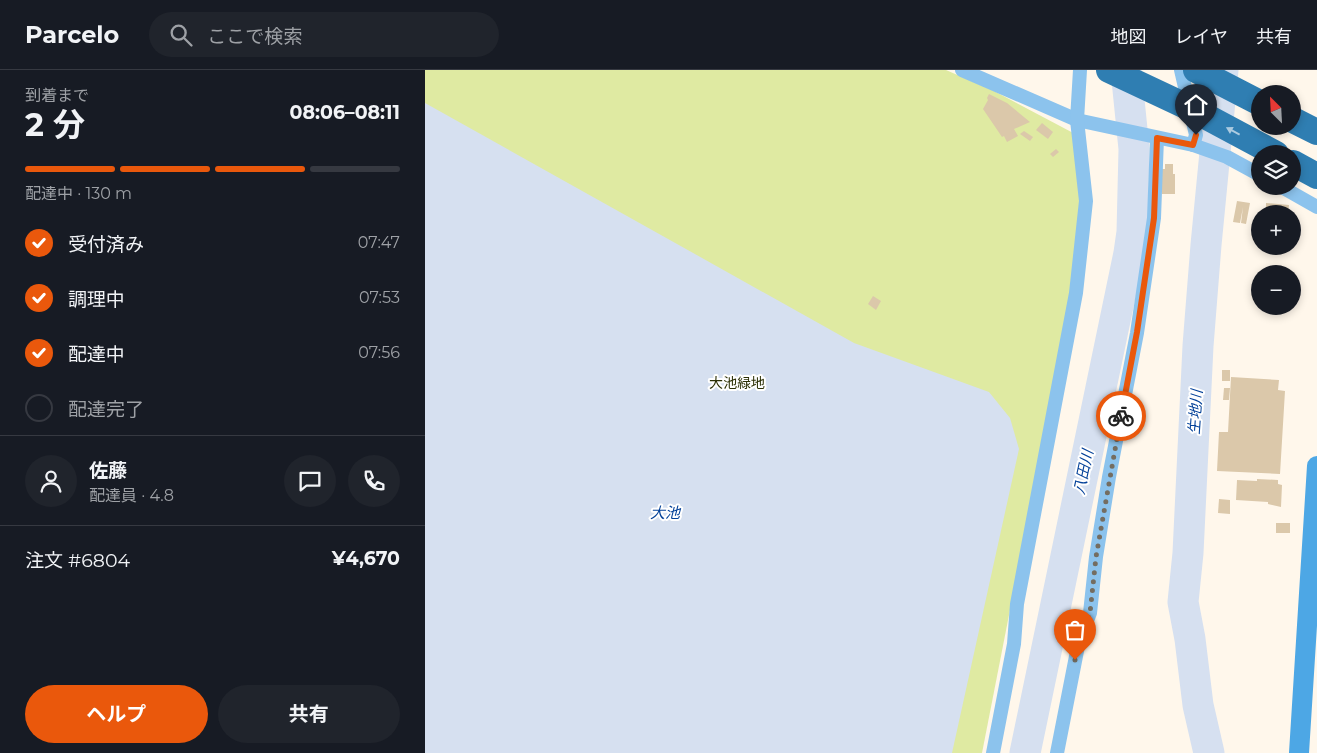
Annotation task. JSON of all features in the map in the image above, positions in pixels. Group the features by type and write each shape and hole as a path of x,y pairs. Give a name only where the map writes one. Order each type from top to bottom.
{"highway":[{"path":"1109,70 1192,109 1259,145"},
{"path":"1196,70 1251,98"},
{"path":"1301,124 1317,132"},
{"path":"1301,167 1317,176"}],"main road":[{"path":"1299,753 1317,466"}],"street":[{"path":"962,70 1077,120 1193,145 1227,157 1251,170"},
{"path":"993,753 1014,644 1017,604 1076,293 1086,201 1077,120 1080,70"},
{"path":"1181,70 1196,135 1193,145"},
{"path":"1057,753 1079,642 1090,613 1100,530 1137,332 1154,218 1157,138"},
{"path":"1296,195 1317,207"}],"green space":[{"name":"大池","path":"425,70 946,70 994,91 1077,135 1081,201 1072,293 982,753 425,753"}],"water":[{"name":"大池","path":"425,103 854,343 989,392 1010,418 1019,449 952,753 425,753"}],"building":[{"path":"989,94 1007,103 1030,122 1014,129 1018,136 1007,142 983,109"},
{"path":"1042,123 1053,132 1048,139 1036,130"},
{"path":"1024,131 1033,137 1030,141 1020,134"},
{"path":"1056,149 1059,152 1053,157 1050,154"},
{"path":"1165,164 1173,164 1175,194 1162,194 1162,169 1165,169"},
{"path":"1237,201 1250,203 1246,224 1241,223 1243,207 1240,223 1233,222"},
{"path":"1266,203 1289,205 1266,205"},
{"path":"873,296 881,301 876,310 868,304"},
{"path":"1222,370 1230,370 1230,381 1222,381"},
{"path":"1231,377 1279,380 1278,390 1285,391 1280,474 1217,471 1219,432 1228,432"},
{"path":"1224,388 1230,388 1229,400 1223,400"},
{"path":"1257,479 1278,480 1278,484 1282,485 1281,507 1268,504 1268,502 1236,500 1237,480 1257,481"},
{"path":"1219,499 1230,500 1230,514 1218,513"},
{"path":"1276,523 1290,523 1290,533 1276,533"}],"waterway":[{"name":"八田川","path":"1025,753 1129,253 1132,232 1134,149 1126,70"},
{"name":"生地川","path":"1209,753 1198,705 1190,639 1183,602 1188,553 1198,346 1223,70"}],"way so far":[{"path":"1075,660 1079,642 1090,613 1096,557 1121,416"}],"route":[{"path":"1121,416 1137,332 1154,218 1157,138 1193,145 1196,135"}],"park label":[{"name":"大池緑地","path":"737,383"}]}
